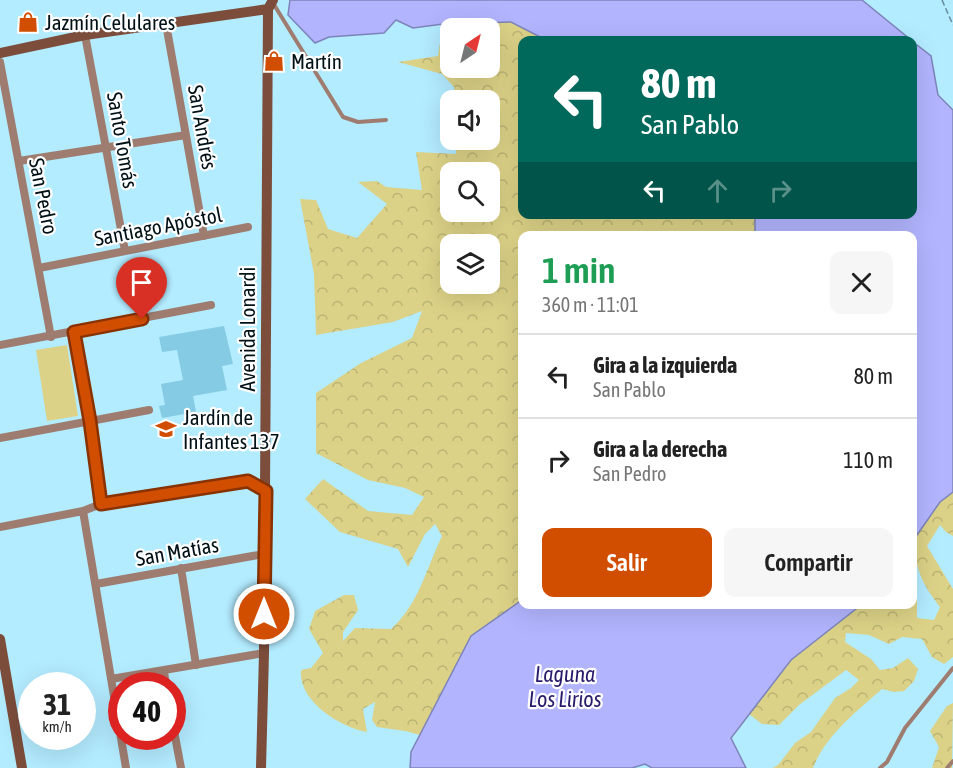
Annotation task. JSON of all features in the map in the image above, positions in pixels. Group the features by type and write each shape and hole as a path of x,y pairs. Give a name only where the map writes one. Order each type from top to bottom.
{"street":[{"path":"0,53 271,4"},
{"name":"Avenida Lonardi","path":"261,768 271,4"},
{"name":"San Andrés","path":"166,24 204,236"},
{"name":"Santo Tomás","path":"85,36 124,251"},
{"name":"San Pedro","path":"0,62 51,337"},
{"path":"19,161 186,135"},
{"name":"Santiago Apóstol","path":"39,268 248,227"},
{"path":"0,345 211,306"},
{"path":"74,332 90,421 101,504"},
{"path":"0,438 149,410"},
{"path":"0,527 83,511 101,504 248,481 266,491"},
{"path":"83,511 110,672"},
{"name":"San Matías","path":"96,584 264,554"},
{"path":"181,568 196,665"},
{"path":"0,639 22,768"},
{"path":"158,672 264,654"},
{"path":"123,750 126,768"},
{"path":"178,750 181,768"}],"lane":[{"path":"271,4 343,117 358,122 386,120"},
{"path":"880,768 887,762 905,728 953,668"},
{"path":"947,768 953,761"}],"path":[{"path":"942,0 953,25"}],"green space":[{"path":"500,22 511,22 538,36 518,36 518,219 755,219 755,231 518,231 518,603 471,636 420,735 377,727 372,720 375,702 363,709 367,732 345,725 333,718 313,702 306,692 301,670 311,668 323,653 309,629 315,611 344,595 354,595 358,610 343,632 343,641 355,628 391,629 409,609 442,536 435,524 425,534 408,567 398,549 340,532 305,499 323,479 368,511 412,515 424,497 405,488 368,480 316,453 316,393 361,363 412,338 422,311 393,322 316,335 314,274 300,199 316,200 328,229 357,238 387,204 358,182 377,181 386,187 422,190 416,152 456,154 456,150 500,150 500,90 454,90 446,78 500,78"},
{"path":"440,43 440,73 398,62 438,56"},
{"path":"67,345 78,416 47,421 36,350"},
{"path":"953,492 953,536 940,525 927,546 953,589 953,657 944,664 932,657 922,639 902,637 889,644 869,635 846,633 845,642 871,659 880,670 893,668 908,658 918,669 914,681 904,691 894,692 882,689 852,715 825,745 813,768 773,768 779,764 795,743 811,732 835,698 859,680 846,670 799,705 779,725 762,724 749,714 791,660 856,609 917,609 917,618 934,620 940,607 921,576 917,563 917,534 940,502"},
{"path":"953,703 952,768 932,768 939,747 930,731 947,706"}],"water":[{"path":"290,0 862,0 906,36 538,36 511,22 500,22 500,18 440,18 440,24 413,28 396,20 384,33 329,37 315,43 288,15"},
{"path":"917,45 931,56 938,95 953,110 953,492 940,502 917,535 917,231 755,231 755,219 917,219"},
{"name":"Laguna Los Lirios","path":"518,603 518,609 856,609 791,660 731,738 746,768 652,768 645,764 632,768 410,768 411,752 471,636"}],"building":[{"path":"224,326 233,364 222,366 227,390 193,396 196,412 162,418 159,406 165,405 161,384 183,380 177,350 162,352 159,337"}],"place":[{"name":"Jazmín Celulares","path":"28,22"},
{"name":"Martín","path":"274,61"},
{"name":"Jardín de Infantes 137","path":"166,429"}],"route":[{"path":"142,319 74,332 90,421 101,504 248,481 266,491 264,614"}]}
